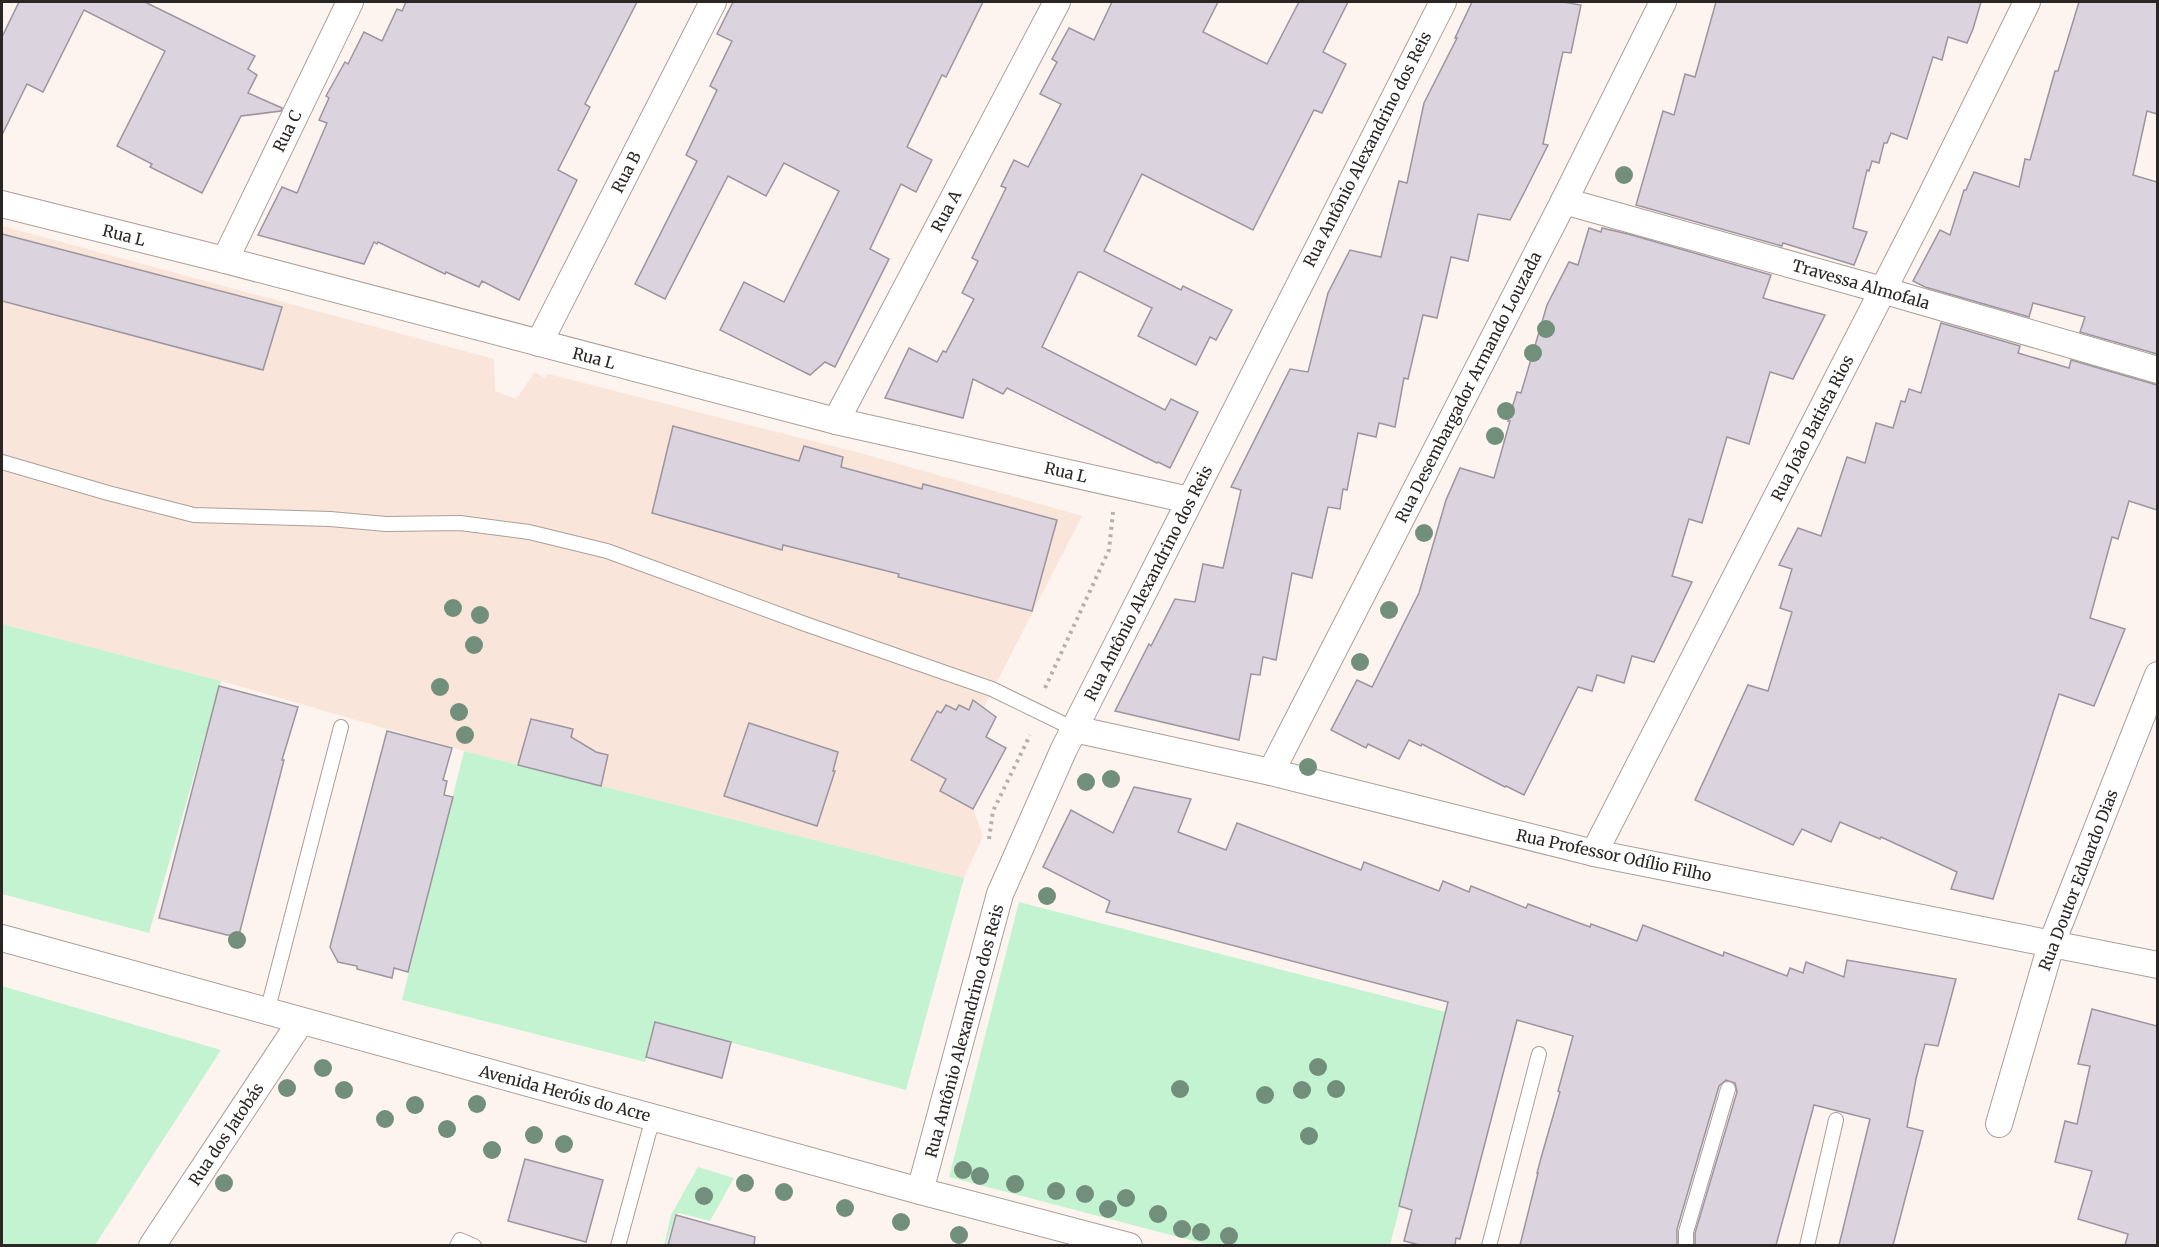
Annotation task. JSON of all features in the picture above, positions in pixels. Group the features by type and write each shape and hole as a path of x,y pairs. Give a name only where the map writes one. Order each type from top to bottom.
{"street":[{"name":"Rua C","path":"225,260 350,2"},
{"name":"Rua B","path":"539,343 713,2"},
{"name":"Rua A","path":"836,421 1057,2"},
{"name":"Rua Antônio Alexandrino dos Reis","path":"920,1191 1000,894 1074,729 1443,2"},
{"name":"Rua Desembargador Armando Louzada","path":"1271,772 1564,201 1663,2"},
{"name":"Rua João Batista Rios","path":"1594,853 1924,210 2027,2"},
{"name":"Travessa Almofala","path":"1564,201 2157,370"},
{"name":"Rua L","path":"2,204 225,260 836,421 1189,500"},
{"name":"Rua Doutor Eduardo Dias","path":"1999,1124 2051,945 2157,675"},
{"name":"Rua Professor Odílio Filho","path":"1074,729 1271,772 1594,853 2157,965"},
{"name":"Avenida Heróis do Acre","path":"2,938 920,1191 1049,1236 1129,1245"},
{"name":"Rua dos Jatobás","path":"152,1245 301,1021"}],"lane":[{"path":"2,462 194,515 330,519 386,524 460,523 529,532 618,555 808,625 992,689 1074,729"},
{"path":"267,1012 341,727"},
{"path":"1489,1245 1539,1054"},
{"path":"1686,1245 1686,1232 1728,1089"},
{"path":"618,1245 649,1132 656,1118"},
{"path":"1807,1245 1836,1120"},
{"path":"457,1245 460,1240 474,1245"}],"path":[{"path":"986,846 990,837 993,811 1029,739 1048,678 1108,550 1116,483"}],"shaded area":[{"path":"2,226 494,359 495,391 516,399 535,372 544,378 548,374 864,454 1082,516 984,707 986,709 984,713 995,718 986,737 1006,748 973,808 983,836 964,878 464,751 221,681 2,624"}],"green space":[{"path":"2,624 221,681 149,933 2,894"},
{"path":"464,751 964,878 906,1090 656,1022 645,1062 402,1000"},
{"path":"1019,902 1450,1013 1390,1245 1209,1245 949,1177"},
{"path":"2,986 221,1050 95,1245 2,1245"},
{"path":"698,1167 734,1178 710,1221 679,1213 675,1215 666,1245 664,1245 671,1215"}],"building":[{"path":"19,2 145,2 255,56 248,69 257,75 248,93 282,108 281,111 241,116 202,193 150,167 152,164 117,146 165,51 84,10 43,92 27,84 2,135 2,37"},
{"path":"406,2 637,2 585,104 590,107 558,170 577,180 519,300 482,281 479,287 446,272 445,274 378,242 377,244 374,242 364,264 258,235 282,187 297,193 327,123 319,120 329,98 326,96 345,62 348,64 364,32 382,41 397,9 402,11"},
{"path":"733,2 983,2 946,77 942,75 907,147 932,160 916,192 901,184 870,249 889,259 835,367 825,362 810,375 720,330 744,282 784,302 839,191 784,163 766,196 728,176 665,299 635,284 697,161 686,155 717,90 710,86 732,41 717,34"},
{"path":"1112,2 1218,2 1203,32 1267,64 1299,2 1348,2 1323,52 1346,64 1322,113 1314,110 1253,230 1142,174 1104,251 1181,290 1183,286 1232,310 1216,340 1210,337 1196,365 1138,336 1152,308 1081,272 1078,272 1042,347 1165,410 1171,399 1198,412 1170,468 1007,388 1003,394 973,379 963,418 885,398 909,348 937,362 943,351 946,352 974,299 962,293 978,261 972,258 1006,188 1001,186 1014,160 1028,167 1061,104 1040,94 1057,62 1052,59 1069,28 1094,40"},
{"path":"1472,2 1563,2 1581,5 1571,53 1563,52 1543,144 1548,145 1526,189 1510,220 1478,214 1468,261 1451,257 1437,318 1423,315 1408,379 1404,378 1395,427 1379,423 1376,437 1358,433 1347,490 1343,489 1340,509 1328,507 1312,578 1292,573 1276,660 1263,657 1260,675 1251,674 1239,740 1115,711 1175,599 1195,602 1203,564 1223,568 1241,490 1231,487 1290,369 1308,372 1328,293 1350,250 1381,257 1399,181 1407,183 1424,103 1457,38 1455,38"},
{"path":"1716,2 1981,2 1967,43 1948,37 1942,60 1933,57 1907,139 1891,133 1887,143 1884,143 1879,163 1872,161 1869,171 1867,170 1853,228 1867,232 1854,265 1783,243 1782,246 1636,205 1663,111 1674,115 1685,74 1695,77"},
{"path":"2079,2 2157,2 2157,114 2147,111 2133,175 2157,182 2157,354 2080,332 2085,317 2033,303 2029,317 1925,287 1913,281 1940,230 1950,235 1964,190 1974,172 2019,187 2025,159 2030,160 2055,71 2058,71"},
{"path":"1589,228 1601,232 1602,228 1628,234 1771,275 1763,298 1825,315 1793,379 1770,372 1749,444 1727,437 1702,523 1689,519 1672,576 1692,582 1654,662 1632,656 1624,683 1597,675 1592,691 1578,687 1524,795 1422,744 1421,746 1409,740 1399,759 1368,744 1366,748 1331,730 1357,680 1372,687 1419,593 1446,500 1460,468 1494,478 1510,421 1508,421 1517,392 1521,393 1547,305 1569,262 1578,265"},
{"path":"2,234 282,307 263,370 2,301"},
{"path":"1941,323 2020,346 2018,353 2069,368 2071,360 2157,385 2157,510 2129,501 2118,539 2112,537 2090,618 2125,629 2094,706 2059,694 1993,899 1951,889 1957,872 1881,837 1880,839 1840,822 1831,842 1802,829 1793,845 1695,800 1748,685 1768,691 1792,612 1780,608 1792,569 1779,565 1798,528 1821,536 1847,457 1865,463 1876,423 1893,428 1901,401 1905,402 1909,389 1921,393"},
{"path":"673,426 799,461 804,446 843,457 841,467 922,489 923,484 1057,520 1032,611 783,545 782,550 652,513"},
{"path":"219,686 298,707 282,760 284,760 239,935 227,935 159,918"},
{"path":"973,700 996,717 986,737 1006,748 973,809 940,791 946,779 911,760 937,711 941,713 946,705 956,710 959,705 969,710"},
{"path":"531,719 573,729 571,737 596,752 608,755 601,786 518,765"},
{"path":"749,723 838,752 833,771 835,771 817,826 724,796"},
{"path":"387,731 452,748 443,780 447,781 444,795 453,797 408,972 394,968 392,978 338,962 330,947"},
{"path":"1134,787 1191,799 1178,832 1226,850 1237,823 1361,870 1364,862 1439,891 1443,881 1469,892 1471,886 1526,908 1528,904 1590,927 1591,924 1637,941 1643,925 1723,956 1724,952 1787,976 1790,968 1803,973 1806,962 1844,977 1847,960 1956,979 1938,1046 1925,1044 1916,1079 1907,1127 1923,1131 1893,1245 1839,1245 1870,1119 1814,1105 1776,1245 1695,1245 1695,1233 1737,1092 1735,1083 1726,1080 1719,1086 1677,1229 1677,1245 1520,1245 1573,1036 1517,1020 1460,1239 1456,1238 1455,1245 1420,1245 1404,1241 1412,1210 1399,1206 1448,1002 1106,912 1110,901 1043,867 1071,810 1113,833"},
{"path":"2092,1009 2157,1026 2157,1245 2125,1245 2128,1234 2078,1219 2092,1171 2055,1162 2065,1121 2077,1124 2090,1066 2078,1064"},
{"path":"655,1022 731,1042 722,1078 646,1057"},
{"path":"525,1159 603,1180 586,1242 508,1221"},
{"path":"676,1215 755,1237 754,1245 668,1245"}]}
